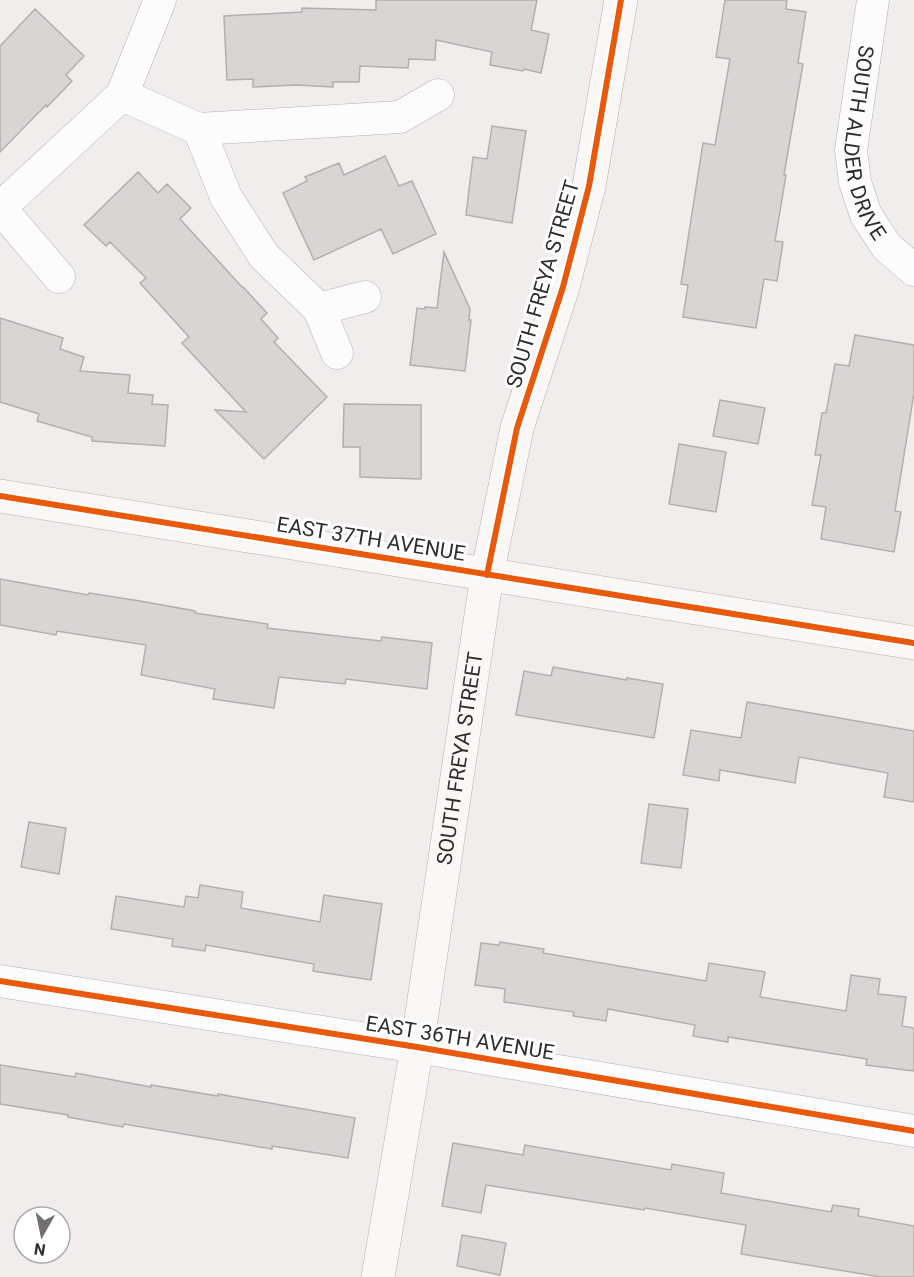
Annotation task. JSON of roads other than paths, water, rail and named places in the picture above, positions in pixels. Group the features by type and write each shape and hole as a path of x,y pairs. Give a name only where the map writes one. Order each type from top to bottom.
{"main road":[{"name":"SOUTH FREYA STREET","path":"378,1277 417,1047 488,575 517,428 563,287 589,186 621,0"},
{"name":"EAST 37TH AVENUE","path":"0,496 914,643"}],"street":[{"path":"58,277 0,208 122,95 160,0"},
{"name":"SOUTH ALDER DRIVE","path":"873,0 851,150 855,182 867,214 887,247 914,270"},
{"path":"122,95 199,129 400,117 438,95"},
{"path":"199,129 226,197 264,256 319,309 337,353"},
{"path":"319,309 365,297"},
{"name":"EAST 36TH AVENUE","path":"0,981 417,1047 914,1131"}]}
